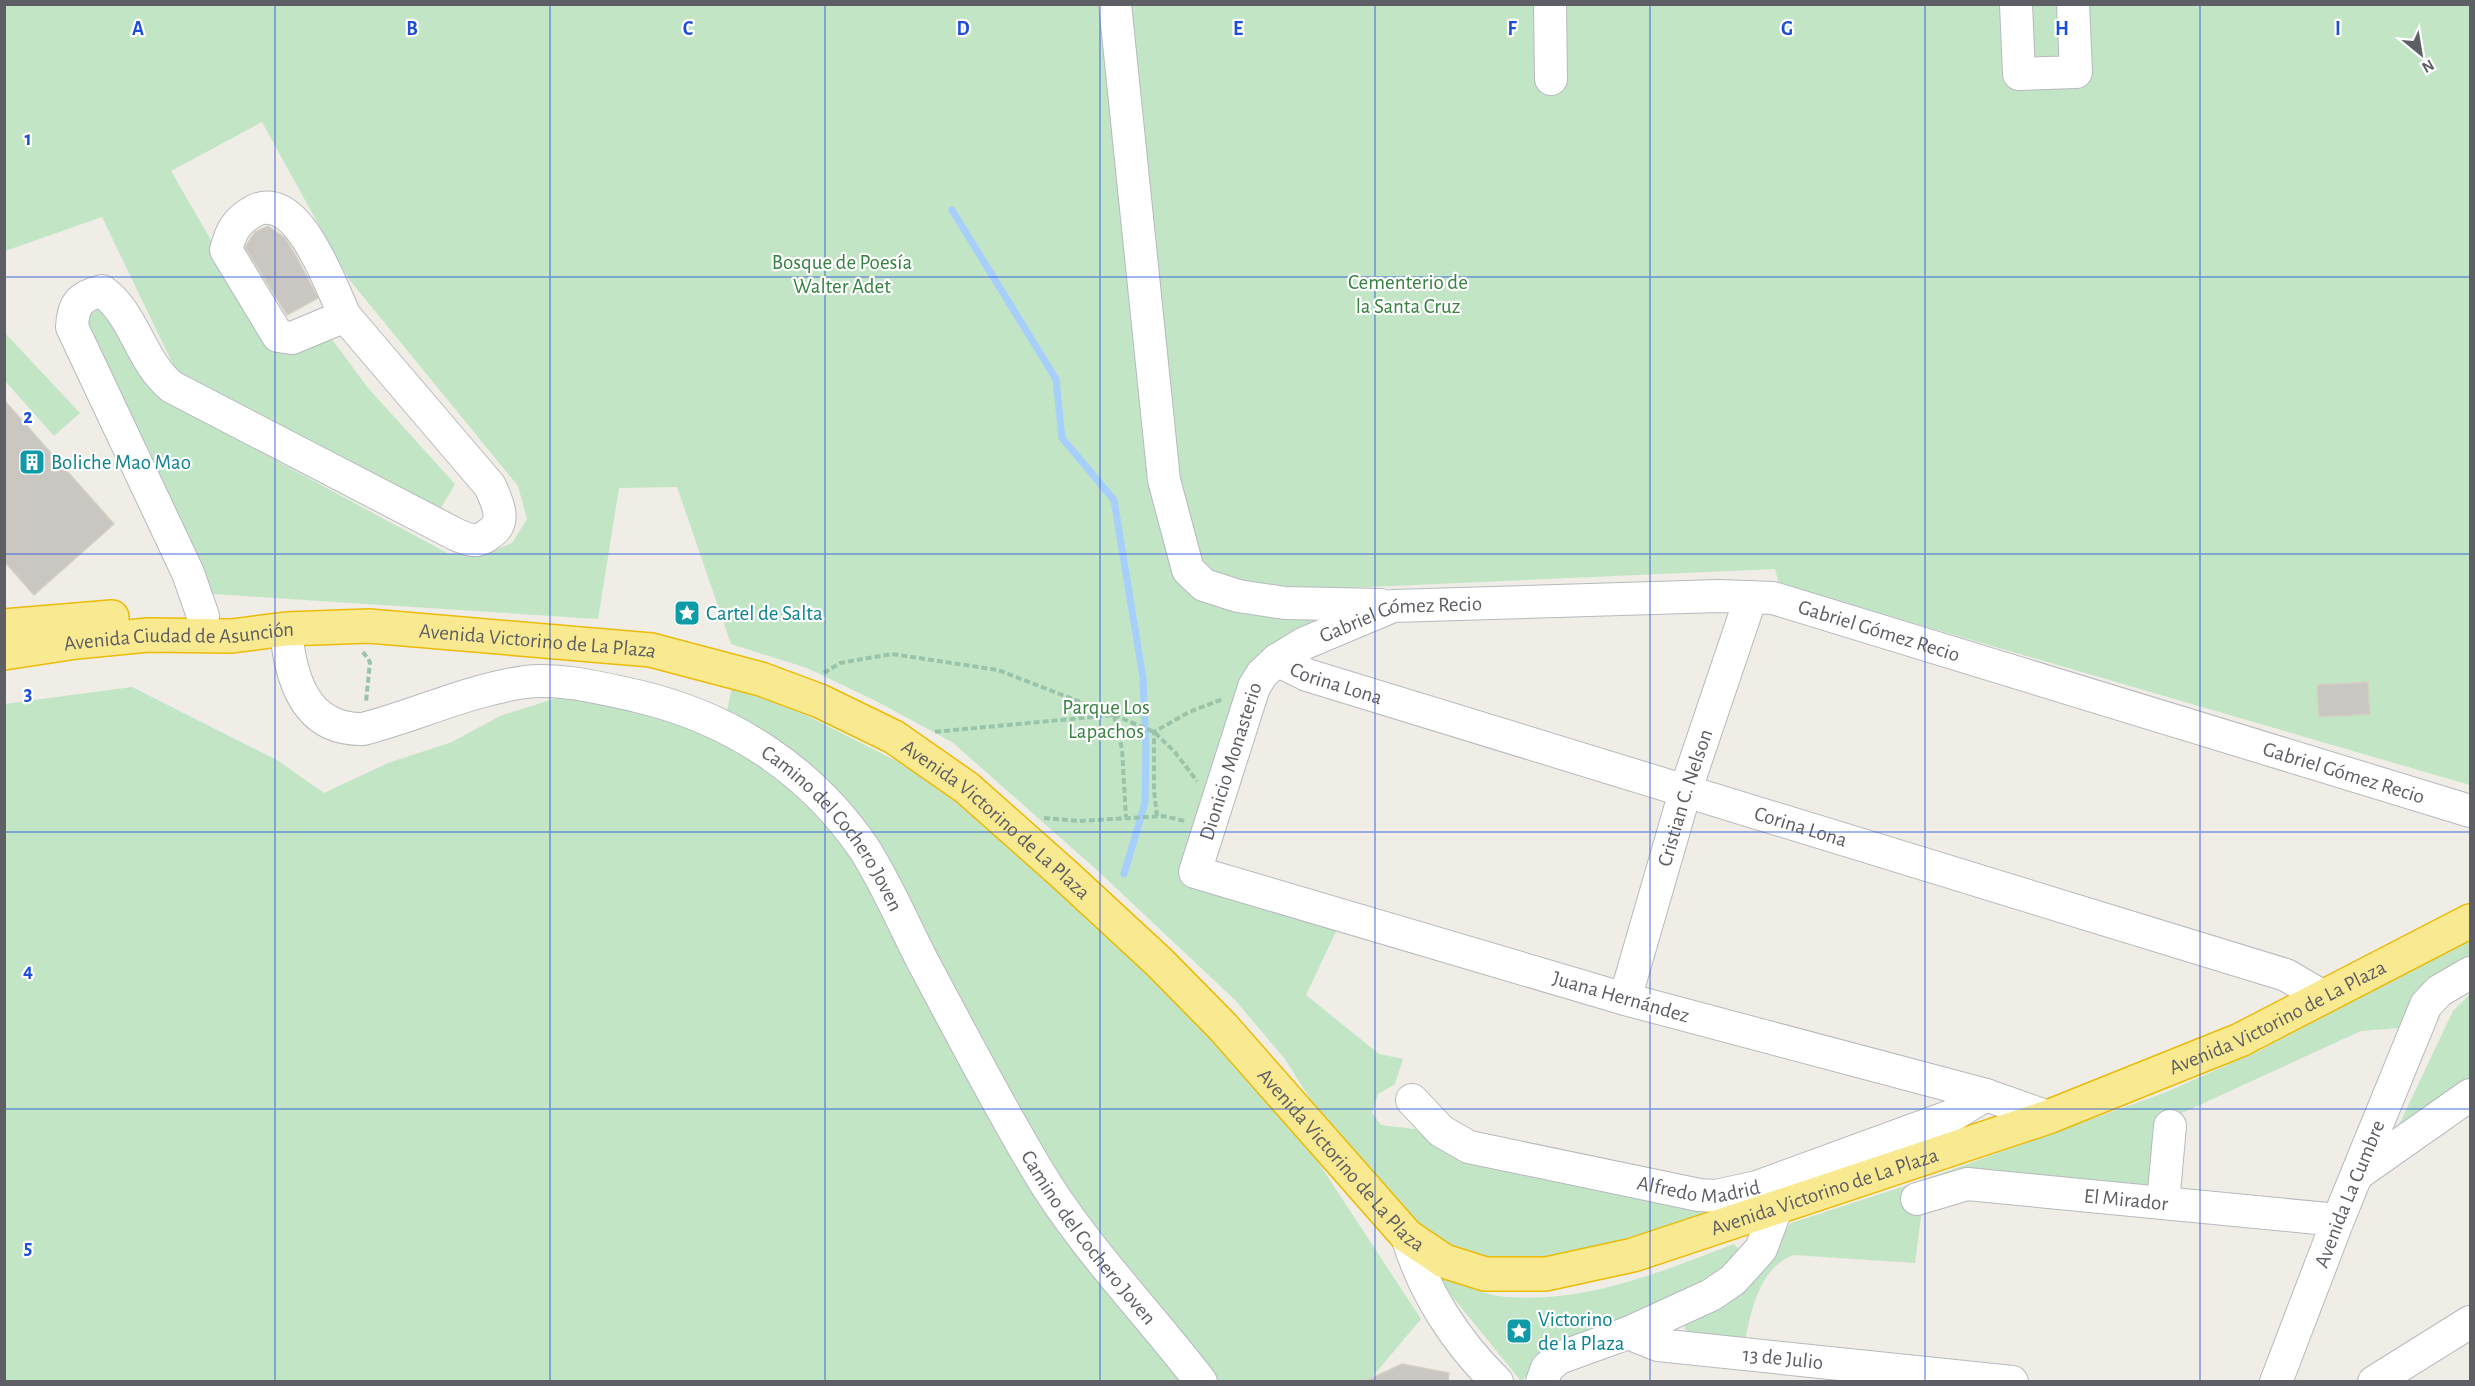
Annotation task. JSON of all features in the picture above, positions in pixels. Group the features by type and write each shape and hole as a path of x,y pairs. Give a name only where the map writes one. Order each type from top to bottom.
{"highway":[{"name":"Avenida Ciudad de Asunción","path":"4,626 89,618 237,616 286,629"},
{"name":"Avenida Victorino de La Plaza","path":"286,629 369,626 651,650 705,663 796,692 894,737 968,788 1159,962 1223,1027 1407,1236 1444,1261 1485,1274 1546,1274 1633,1255 2048,1117 2240,1040 2470,921"},
{"name":"Avenida Ciudad de Asunción","path":"4,653 76,642 148,635 232,636 286,629"}],"street":[{"path":"1116,4 1164,480 1188,570 1204,585 1238,596 1285,603 1393,606"},
{"path":"1550,4 1551,79"},
{"path":"2016,4 2019,74 2076,72 2073,4"},
{"path":"203,616 188,573 72,327 72,313 77,301 86,295 102,291 115,300 158,376 172,387 457,535 476,540 488,535 496,529 500,517 499,506 490,486 345,316"},
{"name":"Gabriel Gómez Recio","path":"1278,660 1305,643 1393,606 1750,597 1791,602 2470,811"},
{"name":"Cristian C. Nelson","path":"1625,999 1685,792 1750,597"},
{"name":"Camino del Cochero Joven","path":"286,629 290,664 300,692 312,709 342,729 363,729 500,687 526,682 554,681 583,684 662,702 713,719 761,746 800,776 838,814 866,853 974,1059 1037,1170 1118,1282 1201,1382"},
{"name":"Corina Lona","path":"1278,660 1307,675 2286,975 2315,992 2320,999"},
{"name":"Dionicio Monasterio","path":"1195,872 1254,687 1262,674 1278,660"},
{"name":"Juana Hernández","path":"1195,872 1625,999 1986,1095 2048,1117"},
{"name":"Avenida La Cumbre","path":"2276,1382 2338,1220 2426,1005 2439,991 2470,973"},
{"name":"Alfredo Madrid","path":"1412,1100 1442,1131 1469,1147 1699,1195 1716,1196 1757,1187 1940,1120 1986,1095"},
{"path":"2359,1173 2470,1095"},
{"path":"2163,1203 2170,1126"},
{"name":"El Mirador","path":"1917,1199 1967,1184 2338,1220"},
{"path":"1542,1382 1547,1368 1559,1358 1628,1333 1710,1295 1733,1280 1761,1250 1776,1209"},
{"path":"1407,1236 1417,1269 1452,1328 1497,1382"},
{"path":"2374,1382 2470,1322"},
{"name":"13 de Julio","path":"1628,1333 1658,1345 2012,1382"}],"path":[{"path":"796,692 840,663 892,654 998,670 1154,732 1174,751 1216,805"},
{"path":"363,729 370,662"},
{"path":"1154,732 1189,712 1254,687"},
{"path":"894,737 1114,715"},
{"path":"1114,715 1122,749 1126,817"},
{"path":"1037,814 1047,820 1157,816 1154,791 1154,732"}],"green space":[{"path":"4,5 2470,5 2470,785 1779,584 1775,569 1256,592 1228,610 1245,614 1324,618 1262,651 1242,677 1189,876 1340,923 1306,995 1379,1054 1403,1059 1395,1084 1378,1094 1372,1113 1381,1125 1422,1130 1737,1205 1631,1242 1540,1264 1491,1264 1444,1246 1402,1218 1320,1115 1285,1059 1235,1000 1098,871 952,742 876,701 807,668 731,644 677,487 619,488 598,619 213,594 84,318 91,304 107,311 158,397 449,554 486,554 512,543 527,519 518,486 348,278 262,122 171,171 275,351 331,338 368,388 455,484 437,515 180,379 102,217 5,251"},
{"path":"4,332 80,413 54,436 5,381"},
{"path":"732,686 806,715 922,774 981,819 1213,1031 1316,1159 1421,1319 1368,1382 5,1381 4,704 132,687 277,760 324,793 388,763 452,742 500,716 575,692 725,721"},
{"path":"2470,939 2470,960 2420,996 2399,1028 2361,1031 2160,1123 2152,1194 1924,1194 1915,1263 1793,1255 1781,1261 1765,1280 1754,1303 1745,1341 1694,1337 1685,1329 1685,1318 1791,1223 1920,1181 2164,1093 2259,1051"},
{"path":"2470,994 2470,1084 2406,1131 2399,1125 2453,1011"},
{"path":"1734,1244 1739,1250 1739,1263 1702,1287 1536,1367 1521,1381 1434,1274 1499,1296 1537,1298 1567,1295 1624,1283"}],"building":[{"path":"268,226 285,238 318,298 287,315 245,247 255,232"},
{"name":"Boliche Mao Mao","path":"4,400 114,524 34,595 4,561"},
{"path":"2368,682 2370,714 2319,717 2317,685"},
{"path":"1402,1364 1449,1373 1448,1382 1363,1382"}],"waterway":[{"path":"952,210 1056,379 1062,438 1114,500 1143,678 1146,749 1145,803 1124,874"}],"place":[{"name":"Boliche Mao Mao","path":"32,462"},
{"name":"Cartel de Salta","path":"687,613"},
{"name":"Victorino de la Plaza","path":"1519,1331"}],"park label":[{"name":"Bosque de Poesía Walter Adet","path":"842,274"},
{"name":"Cementerio de la Santa Cruz","path":"1408,294"},
{"name":"Parque Los Lapachos","path":"1106,719"}]}
